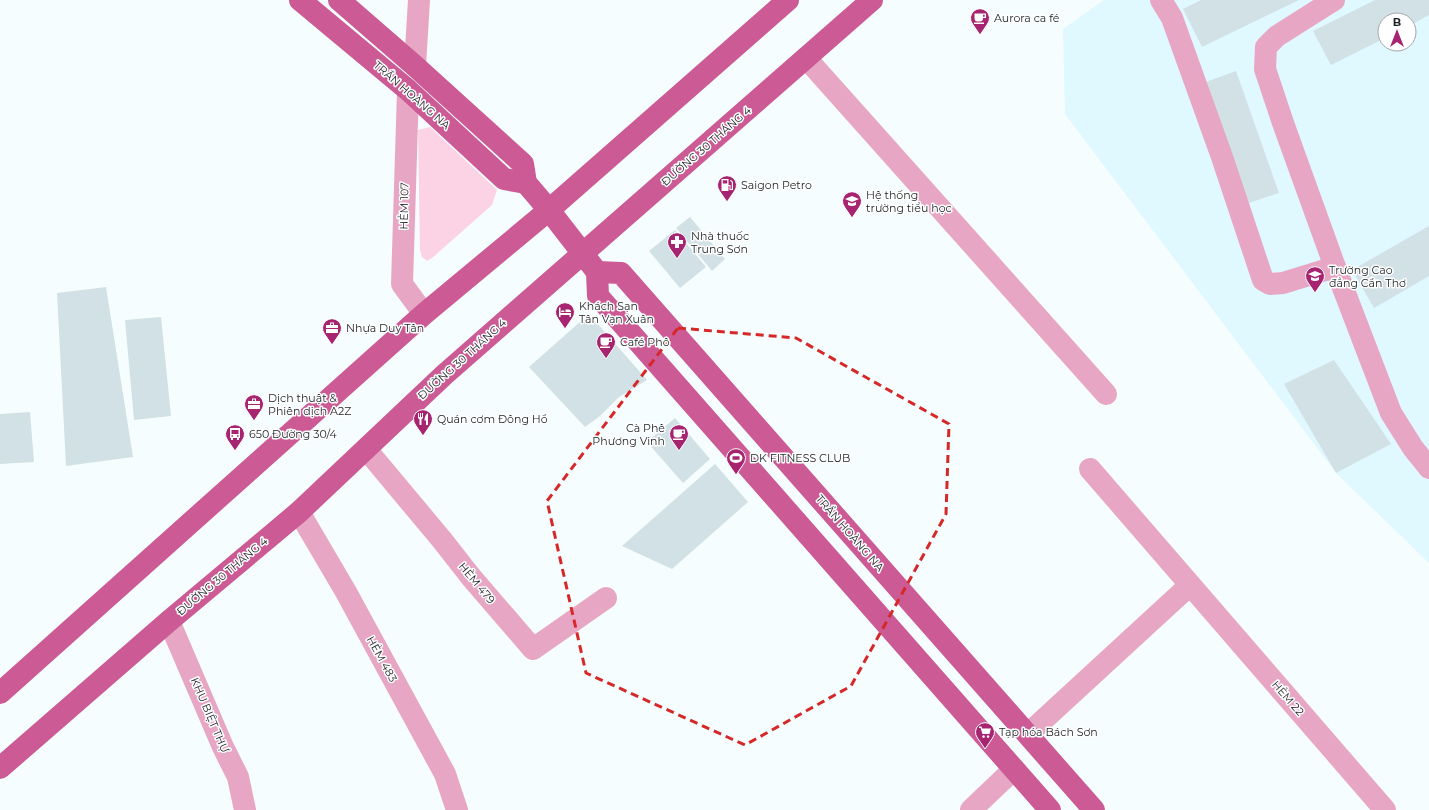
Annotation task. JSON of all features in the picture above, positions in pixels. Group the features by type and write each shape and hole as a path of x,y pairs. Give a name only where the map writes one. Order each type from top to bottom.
{"main road":[{"name":"TRẦN HOÀNG NA","path":"300,0 408,90 504,179 526,183 523,164 416,66 339,0"},
{"path":"0,693 424,314 549,210 788,0"},
{"name":"ĐƯỜNG 30 THÁNG 4","path":"0,768 299,512 444,376 554,277 583,254 872,0"},
{"path":"526,183 597,272 598,296 1050,810"},
{"name":"TRẦN HOÀNG NA","path":"597,272 621,273 1094,810"}],"street":[{"path":"416,66 419,0"},
{"path":"1161,0 1172,18 1222,157 1263,280 1270,284 1283,283 1335,266"},
{"path":"1334,0 1271,41 1266,47 1265,69 1335,266 1391,413 1413,448 1429,468"},
{"path":"806,58 1106,394"},
{"name":"HẺM 107","path":"408,90 402,284 424,314"},
{"name":"HẺM 479","path":"366,449 471,577 533,649 606,598"},
{"name":"HẺM 22","path":"1090,469 1385,810"},
{"name":"HẺM 483","path":"299,512 356,610 446,774 457,810"},
{"path":"1028,734 1190,585"},
{"name":"KHU BIỆT THỰ","path":"170,621 223,747 238,777 245,810"},
{"path":"971,810 1014,770"}],"highlighted area":[{"path":"678,328 796,338 949,424 946,514 851,686 745,745 586,673 547,501"}],"shaded area":[{"name":"Trường Cao đẳng Cần Thơ","path":"1104,0 1429,0 1429,563 1336,473 1065,114 1063,29"},
{"path":"430,127 497,190 492,205 427,261 422,257 420,250 418,130"}],"building":[{"path":"1201,0 1299,0 1202,47 1183,9"},
{"path":"1375,0 1429,0 1429,15 1417,22 1417,12 1377,12 1377,42 1331,65 1313,31"},
{"path":"1236,71 1279,193 1246,204 1203,83"},
{"path":"690,217 725,259 712,271 676,228"},
{"path":"1429,226 1429,276 1374,308 1352,270"},
{"name":"Nhà thuốc Trung Sơn","path":"675,230 706,267 680,288 649,251"},
{"path":"106,287 133,457 66,466 57,293"},
{"path":"589,314 647,380 619,397 600,416 585,427 529,367"},
{"path":"161,317 171,416 134,420 125,320"},
{"path":"1334,360 1391,444 1336,473 1284,384"},
{"path":"30,412 34,462 0,464 0,414"},
{"name":"Cà Phê Phương Vinh","path":"675,418 710,459 683,483 647,442"},
{"path":"715,464 748,502 672,569 622,546"}],"place":[{"name":"Aurora ca fé","path":"980,35"},
{"name":"Saigon Petro","path":"727,202"},
{"name":"Hệ thống trường tiểu học","path":"852,218"},
{"name":"Nhà thuốc Trung Sơn","path":"677,259"},
{"name":"Trường Cao đẳng Cần Thơ","path":"1315,293"},
{"name":"Khách Sạn Tân Vạn Xuân","path":"565,329"},
{"name":"Nhựa Duy Tân","path":"332,345"},
{"name":"Café Phô","path":"606,359"},
{"name":"Dịch thuật & Phiên dịch A2Z","path":"254,421"},
{"name":"Quán cơm Đông Hồ","path":"423,436"},
{"name":"650 Đường 30/4","path":"235,451"},
{"name":"Cà Phê Phương Vinh","path":"679,451"},
{"name":"DK FITNESS CLUB","path":"736,475"},
{"name":"Tạp hóa Bách Sơn","path":"985,749"}]}
